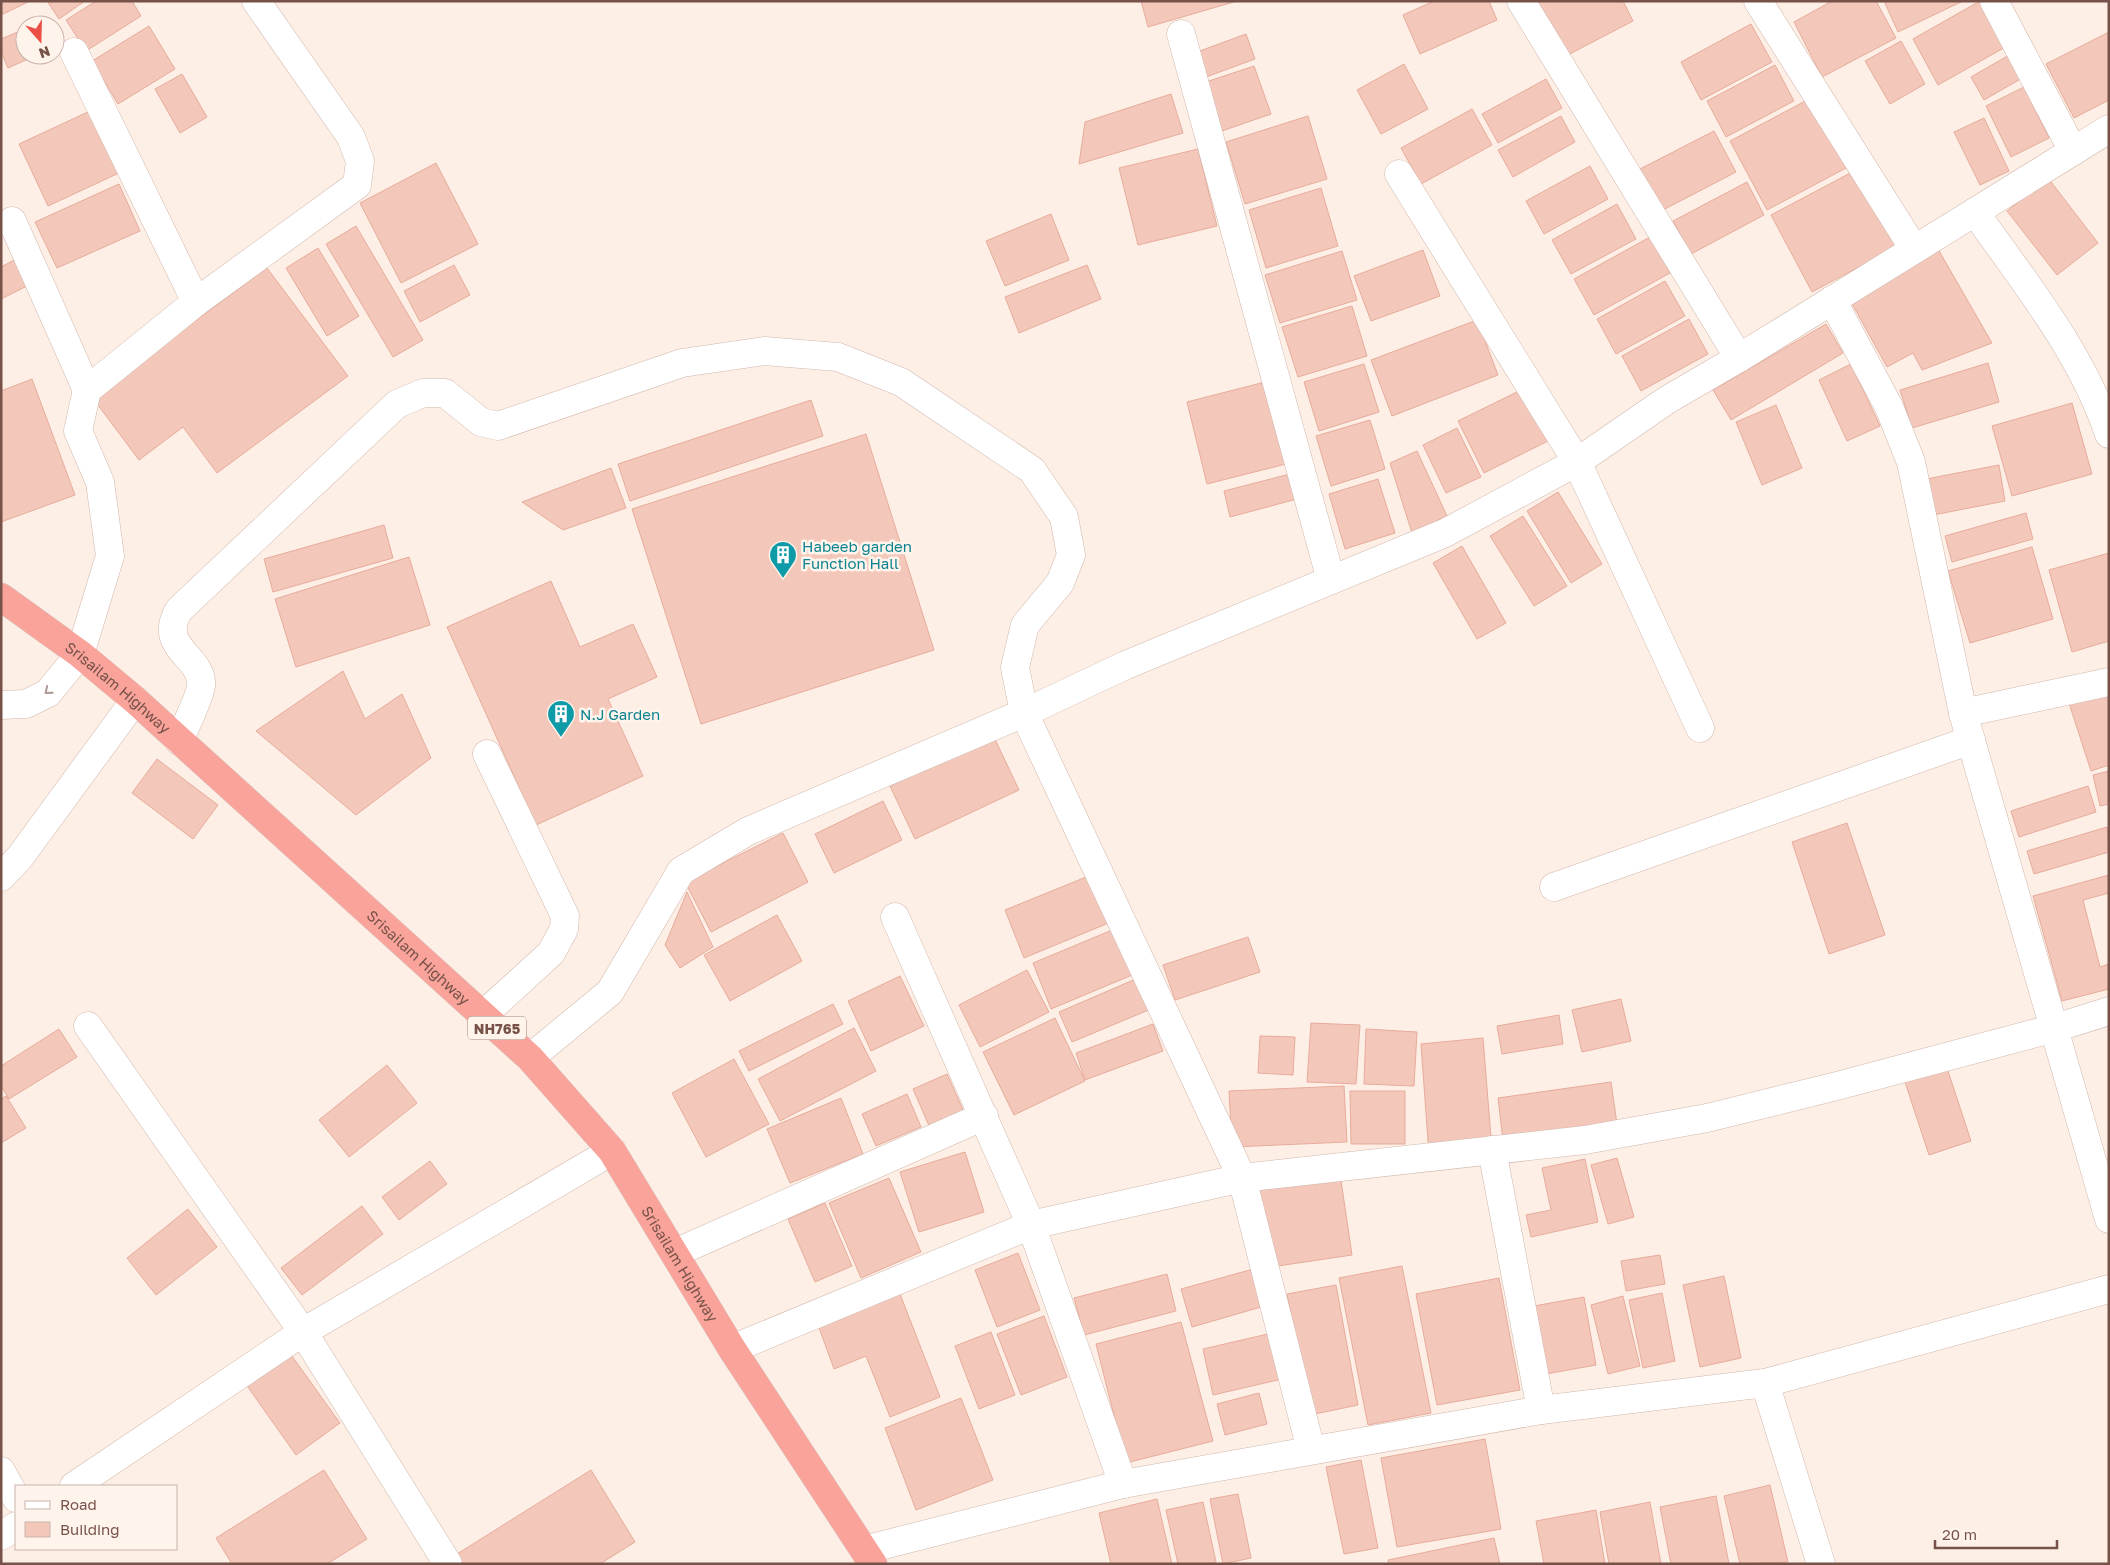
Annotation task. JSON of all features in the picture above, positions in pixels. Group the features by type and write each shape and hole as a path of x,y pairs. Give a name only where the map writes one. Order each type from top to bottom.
{"highway":[{"name":"Srisailam Highway","path":"1,597 80,654 135,700 530,1058 612,1151 732,1350 868,1557"}],"street":[{"path":"87,390 196,302 357,185 360,161 351,137 256,1"},
{"path":"1521,1 1739,358"},
{"path":"1758,1 1914,249"},
{"path":"1994,1 2073,151"},
{"path":"1181,34 1330,580"},
{"path":"74,52 196,302"},
{"path":"530,1058 610,992 681,871 748,831 1024,713 1126,665 1445,533 1578,462 1667,400 1739,358 2109,129"},
{"path":"1399,174 1578,462 1700,728"},
{"path":"1974,212 2070,347 2100,408 2109,434"},
{"path":"1,705 26,704 48,693 80,654 110,556 100,482 78,432 87,390 12,222"},
{"path":"1832,300 1889,407 1911,462 1963,713 2109,1219"},
{"path":"179,741 201,686 198,673 174,639 173,621 179,610 397,404 423,393 445,393 481,422 498,426 682,363 764,351 838,357 901,382 1032,470 1064,517 1071,555 1060,583 1025,625 1015,667 1024,713 1242,1178 1311,1450"},
{"path":"1963,713 2109,682"},
{"path":"1,877 20,857 135,700"},
{"path":"1554,886 1971,740"},
{"path":"483,1014 550,953 564,929 565,916 487,754"},
{"path":"895,917 984,1116 1030,1225 1123,1484"},
{"path":"732,1350 1030,1225 1242,1178 1585,1140 1707,1118 2055,1028 2109,1012"},
{"path":"88,1026 303,1332 448,1564"},
{"path":"675,1253 984,1116"},
{"path":"1492,1150 1541,1410"},
{"path":"75,1485 303,1332 612,1151"},
{"path":"868,1557 1123,1484 1541,1410 1765,1383 2109,1289"},
{"path":"1765,1383 1820,1564"},
{"path":"1,1471 15,1496"},
{"path":"1,1536 15,1527"}],"building":[{"path":"1,1 27,1 28,2 1,15"},
{"path":"47,1 85,1 65,15 56,15"},
{"path":"96,1 132,1 141,16 86,51 66,20"},
{"path":"1141,1 1237,1 1148,27"},
{"path":"1434,1 1489,1 1497,20 1420,54 1403,15"},
{"path":"1530,1 1623,1 1633,21 1560,59"},
{"path":"1832,1 1876,1 1896,38 1822,77 1794,22"},
{"path":"1884,1 1963,1 1898,32"},
{"path":"1980,1 2011,44 1938,85 1913,39"},
{"path":"1751,24 1772,62 1701,100 1681,62"},
{"path":"149,26 175,69 118,104 92,61"},
{"path":"2109,32 2109,100 2074,118 2046,64"},
{"path":"15,33 15,65 8,68 1,52 1,39"},
{"path":"1246,34 1255,59 1206,77 1197,52"},
{"path":"1901,41 1925,84 1890,104 1865,61"},
{"path":"2011,54 2024,77 1984,100 1971,77"},
{"path":"1404,64 1428,109 1381,134 1357,90"},
{"path":"1775,65 1794,101 1726,137 1707,101"},
{"path":"1254,66 1271,114 1222,131 1206,82"},
{"path":"182,74 207,117 180,133 155,89"},
{"path":"1546,79 1562,108 1498,143 1482,114"},
{"path":"2024,87 2049,138 2011,157 1986,106"},
{"path":"1171,94 1183,133 1079,164 1085,122"},
{"path":"1811,98 1848,167 1767,210 1730,141"},
{"path":"1472,109 1492,145 1421,184 1401,148"},
{"path":"90,111 119,173 48,206 19,144"},
{"path":"1308,116 1327,179 1245,204 1226,142"},
{"path":"1561,116 1575,142 1513,177 1498,150"},
{"path":"1984,118 2009,171 1980,185 1954,132"},
{"path":"1714,131 1736,172 1661,211 1640,169"},
{"path":"1198,149 1217,226 1138,245 1119,168"},
{"path":"436,163 478,244 401,283 360,203"},
{"path":"1590,166 1608,199 1544,234 1526,201"},
{"path":"1856,170 1896,247 1812,292 1771,215"},
{"path":"2048,178 2098,243 2057,275 2007,211"},
{"path":"1747,182 1764,215 1691,254 1673,221"},
{"path":"119,184 140,231 57,268 35,222"},
{"path":"1321,188 1338,246 1266,268 1249,210"},
{"path":"1617,204 1636,239 1571,274 1552,240"},
{"path":"1051,214 1069,260 1005,286 986,241"},
{"path":"356,226 423,340 393,357 326,244"},
{"path":"1650,237 1670,273 1594,315 1574,279"},
{"path":"318,248 359,316 327,336 286,268"},
{"path":"1938,249 1992,343 1922,370 1913,353 1887,367 1850,300"},
{"path":"1423,250 1440,296 1371,321 1354,276"},
{"path":"1342,251 1357,300 1280,323 1265,275"},
{"path":"16,259 29,285 1,299 1,267"},
{"path":"454,265 470,295 420,322 404,291"},
{"path":"1087,265 1101,299 1019,333 1005,297"},
{"path":"267,268 348,376 217,473 183,427 139,460 92,397"},
{"path":"1665,281 1685,316 1616,354 1597,319"},
{"path":"1352,306 1367,356 1298,377 1282,327"},
{"path":"1689,319 1708,354 1641,391 1622,356"},
{"path":"1477,320 1498,375 1392,416 1371,360"},
{"path":"1826,324 1843,353 1731,420 1713,390"},
{"path":"1988,363 1999,402 1912,428 1900,390"},
{"path":"1364,364 1379,412 1319,431 1304,382"},
{"path":"1851,364 1880,426 1847,441 1819,380"},
{"path":"32,379 75,495 1,522 1,391"},
{"path":"1265,382 1286,464 1207,484 1187,402"},
{"path":"1523,389 1548,441 1484,473 1458,421"},
{"path":"811,400 823,436 630,501 618,464"},
{"path":"2072,403 2092,474 2012,496 1992,426"},
{"path":"1776,405 1802,468 1762,485 1736,422"},
{"path":"1370,420 1385,469 1331,486 1316,436"},
{"path":"1457,428 1481,477 1446,493 1423,445"},
{"name":"Habeeb garden Function Hall","path":"866,434 934,650 701,724 632,509"},
{"path":"1417,451 1447,516 1412,533 1390,463"},
{"path":"1999,465 2005,501 1928,516 1921,480"},
{"path":"611,468 626,508 563,530 522,502"},
{"path":"1290,474 1297,499 1230,517 1224,491"},
{"path":"1378,479 1395,533 1345,549 1329,494"},
{"path":"1558,492 1602,564 1571,583 1527,511"},
{"path":"2026,513 2033,539 1952,562 1945,536"},
{"path":"1523,516 1567,586 1534,606 1490,536"},
{"path":"384,525 393,558 273,592 264,559"},
{"path":"1462,546 1506,623 1477,639 1433,563"},
{"path":"2032,547 2053,619 1970,643 1948,571"},
{"path":"2109,553 2109,641 2072,652 2049,570"},
{"path":"409,557 430,625 296,667 275,599"},
{"name":"N.J Garden","path":"551,581 580,647 633,624 657,677 608,699 643,776 536,825 447,627"},
{"path":"343,671 365,719 402,694 431,758 356,815 256,731"},
{"path":"2109,696 2109,765 2091,771 2068,700"},
{"path":"994,737 1019,790 915,839 890,786"},
{"path":"157,759 218,805 193,839 132,793"},
{"path":"2109,771 2109,804 2100,806 2093,775"},
{"path":"2088,786 2096,812 2019,837 2011,811"},
{"path":"883,801 902,840 834,873 815,834"},
{"path":"1847,823 1885,935 1829,954 1792,842"},
{"path":"2107,827 2109,852 2034,874 2027,851"},
{"path":"783,833 808,882 711,932 685,882"},
{"path":"1091,875 1111,922 1024,958 1005,910"},
{"path":"2109,875 2109,893 2083,900 2100,967 2109,964 2109,989 2062,1001 2033,896"},
{"path":"687,892 713,947 680,968 665,945"},
{"path":"777,915 802,961 730,1001 704,955"},
{"path":"1117,928 1137,973 1051,1009 1033,963"},
{"path":"1248,937 1260,972 1175,1000 1163,965"},
{"path":"1027,970 1049,1012 980,1047 959,1005"},
{"path":"900,976 924,1026 871,1051 848,1001"},
{"path":"1138,978 1151,1009 1072,1042 1059,1012"},
{"path":"1621,999 1631,1041 1582,1052 1572,1010"},
{"path":"833,1004 843,1024 749,1071 739,1051"},
{"path":"1559,1015 1563,1044 1502,1054 1497,1026"},
{"path":"1055,1018 1085,1081 1014,1115 983,1052"},
{"path":"1311,1023 1360,1025 1356,1084 1307,1082"},
{"path":"1153,1024 1163,1051 1085,1080 1076,1053"},
{"path":"854,1028 876,1071 780,1121 758,1079"},
{"path":"59,1029 77,1057 9,1099 1,1086 1,1066"},
{"path":"1366,1029 1417,1032 1414,1086 1364,1084"},
{"path":"1260,1036 1295,1037 1293,1075 1258,1073"},
{"path":"1483,1038 1492,1150 1429,1155 1421,1044"},
{"path":"734,1059 769,1124 706,1157 672,1093"},
{"path":"387,1065 417,1103 349,1157 319,1120"},
{"path":"1946,1065 1971,1141 1929,1155 1904,1079"},
{"path":"947,1074 964,1112 930,1128 913,1089"},
{"path":"1611,1082 1617,1124 1503,1140 1498,1098"},
{"path":"1344,1086 1347,1142 1232,1147 1229,1091"},
{"path":"1350,1091 1405,1091 1405,1144 1351,1144"},
{"path":"907,1094 921,1127 876,1146 862,1114"},
{"path":"6,1096 26,1128 1,1143 1,1099"},
{"path":"841,1098 863,1154 790,1183 767,1129"},
{"path":"965,1152 984,1212 919,1232 900,1172"},
{"path":"1617,1158 1634,1217 1608,1224 1591,1165"},
{"path":"1585,1159 1598,1222 1531,1237 1526,1215 1551,1210 1542,1168"},
{"path":"430,1161 447,1184 399,1220 382,1197"},
{"path":"1340,1174 1352,1255 1271,1267 1259,1186"},
{"path":"889,1178 921,1252 861,1278 829,1203"},
{"path":"825,1203 852,1266 815,1282 788,1219"},
{"path":"362,1206 383,1234 302,1295 281,1268"},
{"path":"188,1209 217,1247 156,1295 127,1258"},
{"path":"1018,1253 1040,1310 997,1327 975,1270"},
{"path":"1660,1255 1665,1284 1626,1291 1621,1261"},
{"path":"1402,1266 1431,1413 1368,1425 1339,1278"},
{"path":"1257,1268 1268,1305 1192,1327 1181,1289"},
{"path":"1167,1274 1176,1311 1084,1335 1074,1298"},
{"path":"1724,1276 1741,1358 1700,1367 1683,1285"},
{"path":"1499,1278 1520,1390 1437,1405 1416,1294"},
{"path":"1336,1285 1358,1405 1310,1415 1287,1294"},
{"path":"1662,1293 1675,1361 1643,1368 1629,1300"},
{"path":"900,1294 940,1397 890,1417 866,1356 834,1369 818,1325"},
{"path":"1623,1296 1640,1366 1608,1374 1591,1305"},
{"path":"1584,1297 1596,1365 1546,1374 1534,1306"},
{"path":"1044,1316 1067,1377 1021,1395 997,1334"},
{"path":"1181,1322 1213,1441 1126,1463 1096,1344"},
{"path":"991,1332 1015,1395 979,1409 955,1346"},
{"path":"1272,1333 1282,1379 1213,1395 1203,1349"},
{"path":"284,1345 340,1423 296,1455 240,1376"},
{"path":"1259,1393 1267,1424 1225,1435 1217,1404"},
{"path":"961,1398 993,1480 916,1510 885,1428"},
{"path":"1485,1439 1501,1529 1397,1547 1381,1458"},
{"path":"1361,1460 1378,1548 1344,1554 1326,1467"},
{"path":"324,1470 367,1539 327,1564 232,1564 216,1538"},
{"path":"591,1470 635,1542 600,1564 452,1564 449,1559"},
{"path":"1770,1485 1788,1562 1740,1564 1724,1496"},
{"path":"1238,1494 1251,1558 1223,1564 1210,1499"},
{"path":"1716,1496 1729,1564 1671,1564 1660,1507"},
{"path":"1157,1499 1172,1564 1111,1564 1099,1513"},
{"path":"1203,1502 1216,1562 1208,1564 1178,1564 1166,1510"},
{"path":"1650,1502 1661,1564 1609,1564 1600,1512"},
{"path":"1596,1510 1605,1564 1544,1564 1536,1521"},
{"path":"1494,1538 1500,1564 1389,1564 1388,1560"}],"place":[{"name":"Habeeb garden Function Hall","path":"783,579"},
{"name":"N.J Garden","path":"561,738"}]}
